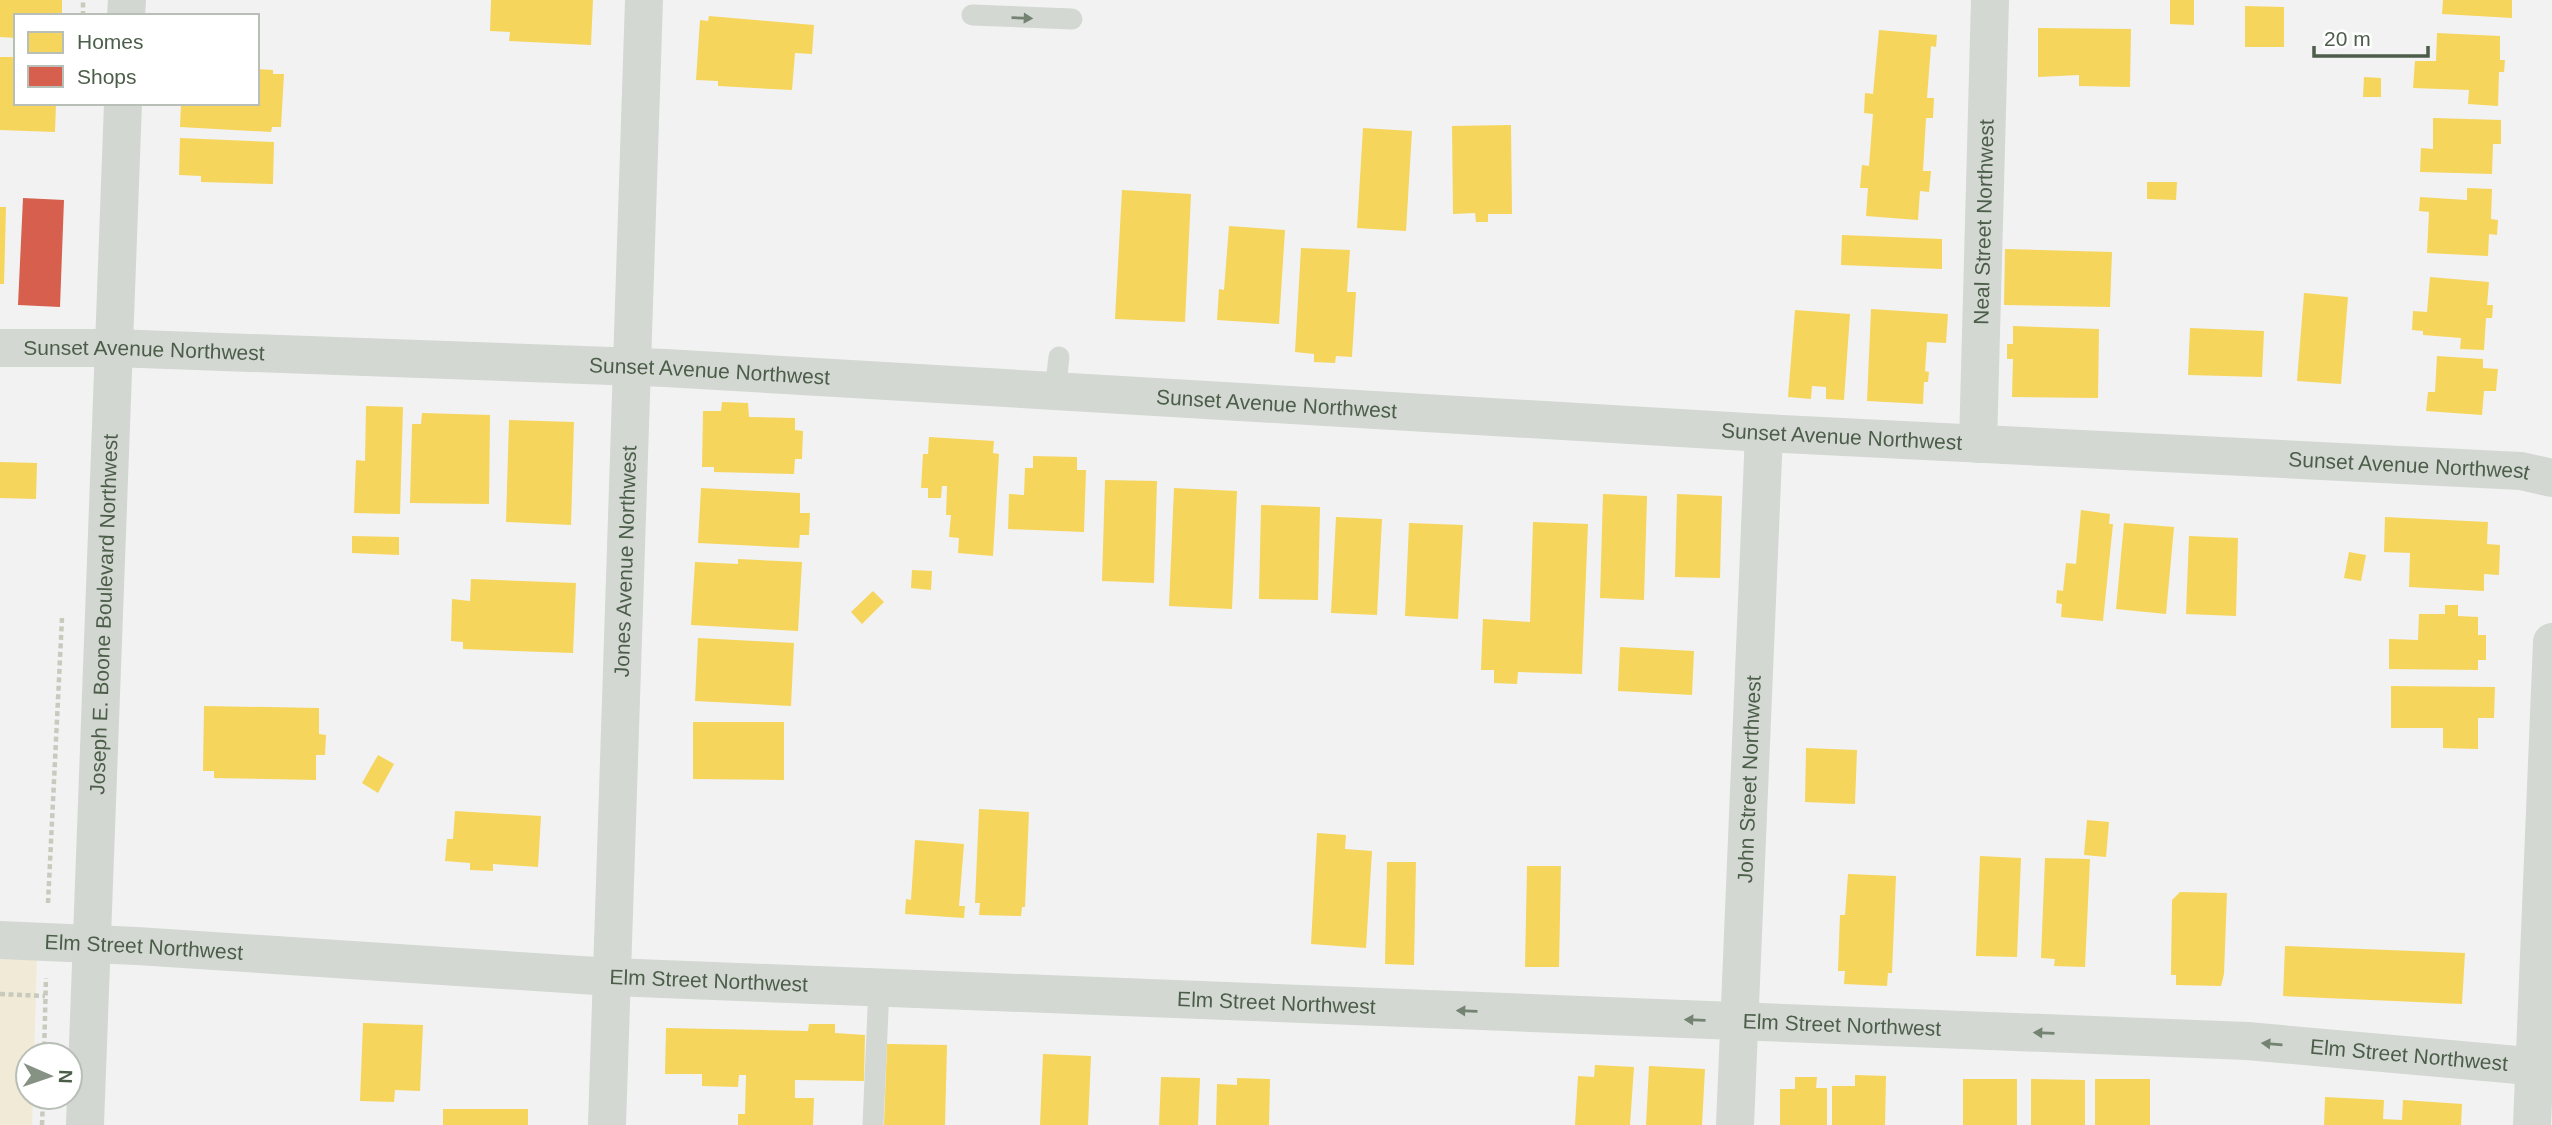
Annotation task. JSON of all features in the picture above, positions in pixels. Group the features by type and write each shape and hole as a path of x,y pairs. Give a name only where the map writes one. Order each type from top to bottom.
{"main road":[{"name":"Joseph E. Boone Boulevard Northwest","path":"85,1125 123,105"}],"street":[{"name":"Jones Avenue Northwest","path":"607,1125 644,0"},
{"name":"Neal Street Northwest","path":"1978,444 1990,0"},
{"name":"Sunset Avenue Northwest","path":"0,348 114,348 632,368 1057,374 1764,433 2521,471 2552,478"},
{"name":"John Street Northwest","path":"1735,1125 1764,433"},
{"path":"2532,1125 2543,1068 2552,642"},
{"name":"Elm Street Northwest","path":"0,940 612,977 2247,1041 2543,1068"}],"lane":[{"path":"972,15 1072,19"},
{"path":"873,1125 878,987"}],"path":[{"path":"49,882 62,605"},
{"path":"44,1041 46,972"},
{"path":"0,994 46,996"}],"shaded area":[{"path":"0,957 37,958 34,1041 14,1041 14,1111 32,1111 32,1125 0,1125"}],"building: Homes":[{"path":"0,0 62,0 62,14 14,14 14,38 0,37"},
{"path":"491,0 593,0 591,45 509,41 510,32 490,31"},
{"path":"2170,0 2194,0 2194,25 2170,24"},
{"path":"2443,0 2512,0 2512,18 2442,14"},
{"path":"2245,6 2284,7 2284,47 2245,47"},
{"path":"709,16 814,25 812,54 795,53 792,90 718,86 718,81 696,80 700,20 708,21"},
{"path":"2038,28 2131,29 2130,87 2079,86 2079,75 2038,77"},
{"path":"1879,30 1937,35 1936,47 1931,46 1927,98 1934,98 1933,118 1926,118 1923,171 1931,171 1929,192 1920,191 1918,220 1866,216 1868,188 1860,188 1862,165 1869,166 1873,114 1864,113 1865,93 1873,94"},
{"path":"2437,33 2500,36 2500,60 2505,60 2504,72 2499,72 2498,106 2468,104 2469,90 2413,88 2415,61 2436,61"},
{"path":"0,57 14,57 14,105 56,105 55,132 0,130"},
{"path":"259,69 273,70 273,74 284,74 281,127 272,127 271,132 180,127 181,105 259,105"},
{"path":"2364,77 2381,78 2381,97 2363,97"},
{"path":"2433,118 2501,120 2501,144 2493,144 2492,174 2420,172 2421,148 2433,149"},
{"path":"1511,125 1512,214 1488,214 1488,222 1476,222 1475,213 1453,214 1452,126"},
{"path":"1363,128 1412,131 1406,231 1357,228"},
{"path":"180,138 274,142 273,184 201,182 201,176 179,175"},
{"path":"2147,182 2177,182 2176,200 2147,199"},
{"path":"2467,188 2492,189 2491,219 2498,220 2497,235 2489,234 2488,256 2427,253 2429,212 2419,211 2420,197 2467,200"},
{"path":"1122,190 1191,194 1185,322 1115,319"},
{"path":"0,207 6,207 4,284 0,284"},
{"path":"1229,226 1285,230 1279,324 1217,320 1219,289 1224,290"},
{"path":"1842,235 1942,239 1942,269 1841,265"},
{"path":"1301,248 1350,250 1347,292 1356,292 1352,357 1336,356 1335,363 1314,362 1314,354 1295,352"},
{"path":"2005,249 2112,252 2110,307 2004,305"},
{"path":"2430,277 2489,282 2487,305 2493,305 2492,318 2486,318 2484,350 2460,349 2461,338 2423,335 2423,331 2412,330 2413,311 2427,312"},
{"path":"2304,293 2348,297 2341,384 2297,381"},
{"path":"1871,309 1948,314 1946,343 1927,342 1925,371 1929,372 1928,382 1924,382 1923,404 1867,401"},
{"path":"1795,310 1850,314 1844,400 1826,399 1826,387 1812,386 1811,399 1788,397"},
{"path":"2013,326 2099,329 2098,398 2012,397 2013,359 2007,359 2007,344 2013,344"},
{"path":"2190,328 2264,331 2262,377 2188,375"},
{"path":"2437,356 2483,359 2483,368 2498,369 2496,391 2484,391 2482,415 2426,411 2428,392 2435,392"},
{"path":"722,402 748,403 749,417 795,418 795,430 803,431 802,459 795,459 794,474 714,472 714,467 702,467 703,411 721,411"},
{"path":"366,406 403,407 400,514 354,513 356,460 365,461"},
{"path":"422,413 490,415 489,504 410,503 412,424 421,424"},
{"path":"509,420 574,422 571,525 506,522"},
{"path":"929,437 994,441 993,453 999,454 993,556 958,553 959,538 949,537 951,515 946,515 947,486 942,486 941,498 928,498 928,488 921,488 923,454 928,454"},
{"path":"1033,456 1077,457 1077,470 1086,470 1084,532 1008,529 1009,494 1024,495 1025,468 1033,468"},
{"path":"0,462 37,463 36,499 0,498"},
{"path":"1105,480 1157,481 1154,583 1102,581"},
{"path":"701,488 800,493 800,513 810,513 809,535 800,535 799,548 698,543"},
{"path":"1174,488 1237,491 1232,609 1169,606"},
{"path":"1603,494 1647,496 1644,600 1600,598"},
{"path":"1677,494 1722,496 1720,578 1675,577"},
{"path":"1261,505 1320,507 1318,600 1259,599"},
{"path":"2081,510 2110,514 2109,524 2113,524 2103,621 2061,617 2062,604 2056,603 2057,590 2063,591 2066,563 2076,564"},
{"path":"1336,517 1382,519 1377,615 1331,613"},
{"path":"2385,517 2488,522 2487,544 2500,545 2499,575 2484,574 2484,591 2409,587 2410,553 2384,552"},
{"path":"1533,522 1588,524 1582,674 1518,672 1517,684 1494,683 1494,670 1481,670 1483,619 1530,622"},
{"path":"1409,523 1463,525 1458,619 1405,616"},
{"path":"2124,523 2174,527 2166,614 2116,609"},
{"path":"352,536 399,537 399,555 352,553"},
{"path":"2189,536 2238,538 2236,616 2186,614"},
{"path":"2349,552 2366,555 2361,581 2344,578"},
{"path":"738,559 802,562 798,631 691,625 695,562 738,564"},
{"path":"912,570 932,571 931,590 911,588"},
{"path":"471,579 576,583 573,653 463,649 463,642 451,641 452,599 470,601"},
{"path":"873,591 884,602 862,624 851,612"},
{"path":"2445,605 2458,605 2458,616 2478,617 2478,635 2486,635 2486,660 2478,660 2478,670 2389,669 2389,639 2418,640 2419,614 2445,614"},
{"path":"698,638 794,643 791,706 695,701"},
{"path":"1620,647 1694,651 1692,695 1618,691"},
{"path":"2391,686 2495,687 2494,718 2478,718 2478,749 2443,748 2443,728 2391,728"},
{"path":"204,706 319,708 319,734 326,735 325,755 316,755 316,780 214,778 214,771 203,771"},
{"path":"693,722 784,722 784,780 693,779"},
{"path":"1806,748 1857,750 1855,804 1805,802"},
{"path":"378,755 394,764 378,793 362,783"},
{"path":"979,809 1029,812 1025,907 1022,907 1021,916 979,915 980,903 975,903"},
{"path":"455,811 541,816 538,867 493,864 493,871 470,870 470,863 445,861 447,839 453,839"},
{"path":"2087,820 2109,822 2106,857 2084,855"},
{"path":"1317,833 1346,835 1345,849 1372,851 1366,948 1311,944"},
{"path":"915,840 964,844 959,906 965,906 964,918 905,914 906,899 911,900"},
{"path":"1980,856 2021,858 2017,957 1976,956"},
{"path":"2045,858 2090,859 2085,967 2054,966 2055,959 2041,958"},
{"path":"1387,862 1416,862 1414,965 1385,964"},
{"path":"1527,866 1561,866 1559,967 1525,967"},
{"path":"1848,874 1896,876 1892,973 1888,973 1887,986 1844,984 1845,971 1838,971 1840,915 1845,915"},
{"path":"2180,892 2227,893 2224,974 2221,986 2176,985 2176,975 2171,975 2172,900"},
{"path":"2285,946 2465,953 2462,1004 2283,996"},
{"path":"363,1023 423,1025 420,1091 395,1090 394,1102 360,1101"},
{"path":"809,1024 835,1024 835,1033 865,1035 864,1081 795,1080 795,1098 814,1098 813,1125 738,1125 738,1114 745,1114 746,1075 739,1075 738,1087 702,1086 702,1074 665,1074 666,1028 808,1031"},
{"path":"887,1044 947,1045 945,1125 884,1125"},
{"path":"1043,1054 1091,1056 1088,1125 1040,1125"},
{"path":"1595,1065 1634,1067 1630,1125 1575,1125 1578,1076 1594,1077"},
{"path":"1649,1066 1705,1069 1702,1125 1646,1125"},
{"path":"1855,1075 1886,1076 1885,1125 1832,1125 1832,1086 1855,1086"},
{"path":"1161,1077 1200,1078 1198,1125 1159,1125"},
{"path":"1795,1077 1817,1077 1816,1088 1827,1088 1827,1125 1780,1125 1780,1089 1795,1089"},
{"path":"1237,1078 1270,1079 1269,1125 1216,1125 1217,1084 1237,1085"},
{"path":"1963,1079 2017,1079 2017,1125 1963,1125"},
{"path":"2031,1079 2085,1080 2085,1125 2031,1125"},
{"path":"2095,1079 2150,1079 2150,1125 2095,1125"},
{"path":"2325,1097 2384,1100 2383,1119 2402,1120 2403,1100 2462,1104 2461,1125 2324,1125"},
{"path":"443,1109 528,1109 528,1125 443,1125"}],"building: Shops":[{"path":"23,198 64,200 60,307 18,305"}]}
